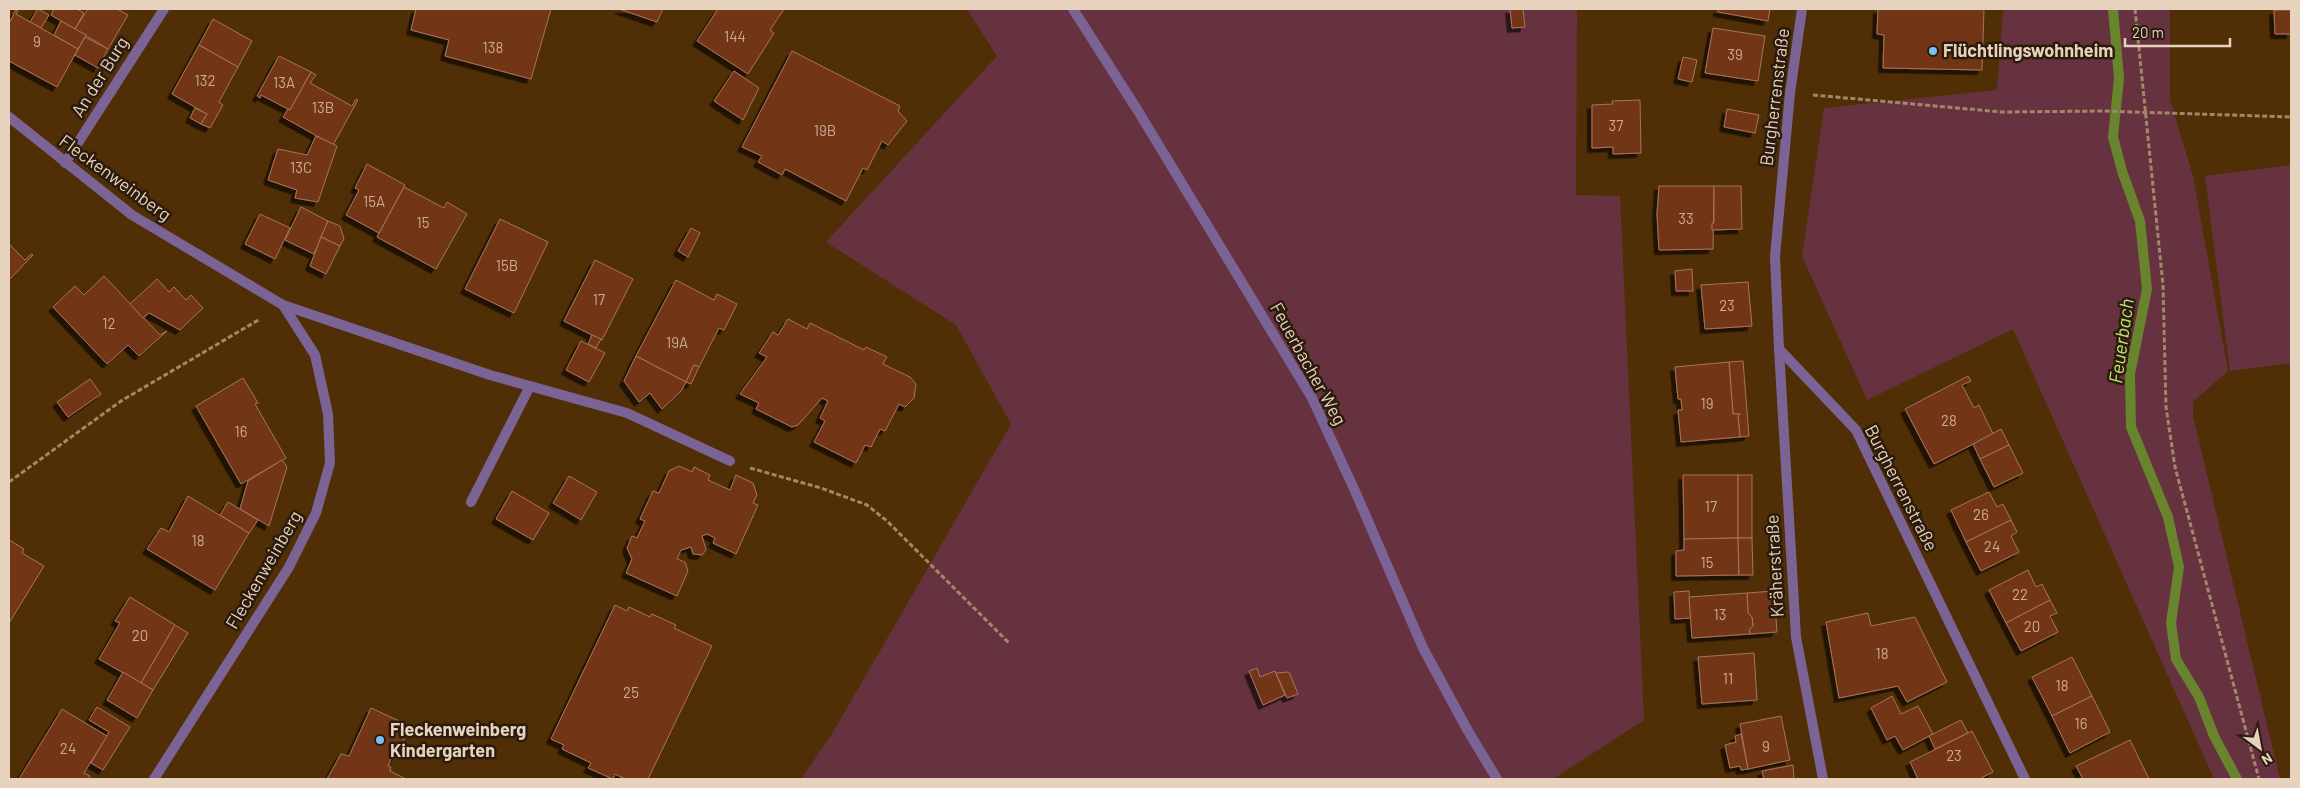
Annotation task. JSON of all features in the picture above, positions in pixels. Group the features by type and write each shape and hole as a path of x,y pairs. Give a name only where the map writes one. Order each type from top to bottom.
{"street":[{"name":"An der Burg","path":"65,163 164,9"},
{"name":"Feuerbacher Weg","path":"1073,9 1138,110 1312,398 1356,491 1423,648 1468,731 1497,779"},
{"name":"Burgherrenstraße","path":"1802,9 1790,92 1775,256 1779,349 1856,430 2025,779"},
{"name":"Fleckenweinberg","path":"9,117 132,215 282,305 490,375 627,413 730,461"},
{"name":"Fleckenweinberg","path":"154,779 289,567 316,513 330,463 328,414 315,355 282,305"},
{"name":"Kräherstraße","path":"1779,349 1796,637 1822,779"},
{"path":"471,502 530,386"}],"path":[{"path":"2135,9 2163,285 2166,407 2175,467 2260,779"},
{"path":"1790,92 2002,112 2104,111 2147,114 2291,117"},
{"path":"9,482 122,401 250,324"},
{"path":"730,461 782,479 821,488 867,505 893,528 1010,644"}],"shaded area":[{"path":"967,9 1577,9 1576,195 1620,196 1644,720 1553,779 801,779 832,734 1011,424 956,325 826,242 997,56"},
{"path":"2003,9 2170,9 2170,100 2193,176 2228,371 2193,402 2193,416 2280,779 2214,779 2013,329 1867,400 1802,256 1824,108 1997,90"},
{"path":"2291,165 2291,363 2230,371 2205,176"}],"building":[{"path":"38,9 49,15 41,28 30,22"},
{"path":"54,9 77,9 84,13 75,29 51,15"},
{"path":"88,9 117,9 128,15 108,49 75,29"},
{"path":"416,9 551,9 531,79 445,56 449,40 411,30"},
{"path":"619,9 663,9 657,22"},
{"path":"718,9 784,9 770,30 774,33 748,74 697,41"},
{"path":"1510,9 1523,9 1525,27 1512,28"},
{"path":"1718,9 1770,9 1768,21 1718,12"},
{"name":"Flüchtlingswohnheim","path":"1878,9 1984,9 1982,70 1883,68 1884,35 1877,34"},
{"path":"16,10 18,11 16,14 78,49 57,87 9,61 9,23"},
{"path":"2274,10 2291,10 2291,34 2275,34"},
{"path":"213,19 252,41 238,67 199,45"},
{"path":"61,21 86,35 78,49 54,35"},
{"path":"1713,28 1765,36 1758,81 1705,73"},
{"path":"85,37 108,49 98,68 75,55"},
{"path":"199,45 238,67 219,102 223,105 210,128 201,124 207,114 172,94"},
{"path":"792,51 900,106 898,111 907,121 888,145 882,141 867,170 863,168 846,201 785,169 782,175 758,162 762,156 742,147"},
{"path":"279,56 311,72 290,110 261,95 260,98 257,96"},
{"path":"1683,57 1697,60 1692,82 1678,79"},
{"path":"734,71 759,88 743,120 714,101"},
{"path":"311,72 316,75 310,83 352,106 356,99 358,100 333,145 283,117 288,109 290,110"},
{"path":"1640,100 1641,153 1613,154 1613,147 1592,148 1592,105 1613,104 1612,101"},
{"path":"195,108 207,114 201,124 190,118"},
{"path":"1727,109 1759,115 1755,133 1724,127"},
{"path":"316,136 337,146 318,202 295,198 297,190 268,180 278,149 307,155"},
{"path":"367,164 405,185 379,233 346,215 359,190 355,188"},
{"path":"1659,186 1714,186 1713,249 1659,250 1657,214"},
{"path":"1714,186 1741,186 1742,229 1712,230 1712,223 1714,223"},
{"path":"404,187 444,208 447,202 467,214 436,269 377,237"},
{"path":"301,207 328,221 314,254 285,240"},
{"path":"260,214 290,228 275,259 245,244"},
{"path":"500,219 548,242 514,313 465,289"},
{"path":"328,221 340,226 344,239 340,246 321,237"},
{"path":"691,228 700,233 688,257 678,251"},
{"path":"321,237 340,246 326,274 310,266"},
{"path":"9,244 25,260 31,254 33,255 9,280"},
{"path":"595,260 633,279 602,340 564,321"},
{"path":"1692,269 1693,291 1676,291 1675,271"},
{"path":"104,276 160,335 167,331 139,356 128,345 107,364 53,307 75,286 84,295"},
{"path":"157,279 169,292 174,287 186,300 191,295 203,308 180,330 149,313 143,318 130,304"},
{"path":"676,280 714,300 717,294 737,304 724,330 719,328 699,367 694,365 686,382 636,356"},
{"path":"1748,282 1752,326 1705,329 1701,285"},
{"path":"788,319 807,329 810,323 864,350 866,347 887,357 883,364 910,377 916,384 914,398 905,407 899,404 885,431 880,429 871,447 865,445 856,463 814,442 825,421 820,418 828,401 822,398 798,425 792,427 756,409 759,403 740,394 767,357 759,353 773,332 778,335"},
{"path":"592,335 601,339 596,348 588,344"},
{"path":"581,341 605,353 589,382 566,370"},
{"path":"636,356 686,382 681,391 662,409 650,393 639,402 624,381"},
{"path":"1743,361 1749,436 1740,437 1738,416 1740,414 1733,414 1729,362"},
{"path":"1729,362 1733,414 1740,414 1738,416 1740,437 1681,442 1678,410 1682,410 1681,399 1678,399 1675,367"},
{"path":"694,365 699,367 691,384 686,382"},
{"path":"1968,376 1971,381 1962,385 1974,408 1979,405 1993,434 1934,464 1905,409"},
{"path":"243,378 258,403 255,404 286,458 241,484 196,406"},
{"path":"90,379 101,394 68,417 57,402"},
{"path":"2001,429 2009,445 1980,459 1973,444"},
{"path":"2009,445 2023,473 1994,487 1980,459"},
{"path":"282,460 287,467 269,526 240,509 248,481"},
{"path":"679,466 692,472 694,467 710,475 708,480 730,490 736,475 753,483 757,495 753,503 758,505 736,554 713,543 715,538 707,534 702,536 706,550 702,555 693,554 691,547 681,550 677,559 685,562 688,571 677,596 626,573 632,559 627,548 632,536 637,538 645,521 640,519 653,491 659,493 669,471"},
{"path":"1683,475 1738,475 1738,538 1684,539"},
{"path":"1738,475 1752,475 1752,538 1738,538"},
{"path":"569,476 597,492 581,520 553,503"},
{"path":"512,491 549,513 533,540 496,519"},
{"path":"1989,492 1997,507 2003,504 2011,520 1966,542 1951,510"},
{"path":"188,496 249,533 215,590 147,549 161,528 169,532"},
{"path":"228,502 258,520 249,533 220,515"},
{"path":"2011,520 2017,532 2011,536 2019,552 1981,571 1966,542"},
{"path":"1738,538 1739,575 1676,576 1676,551 1684,550 1684,539"},
{"path":"1738,538 1752,538 1753,575 1739,575"},
{"path":"9,540 24,549 22,553 44,566 9,623"},
{"path":"2028,570 2036,587 2042,584 2050,600 2006,623 1989,590"},
{"path":"1689,591 1691,618 1675,619 1674,592"},
{"path":"1774,591 1777,632 1750,634 1749,630 1753,626 1752,617 1748,613 1747,593"},
{"path":"1747,593 1748,613 1752,617 1753,626 1749,630 1750,634 1692,638 1689,597"},
{"path":"130,597 175,625 141,683 99,659 120,623 115,621"},
{"path":"2050,600 2057,613 2050,616 2058,632 2021,651 2006,623"},
{"path":"615,605 627,611 629,607 650,617 652,614 676,625 674,628 712,646 648,779 625,779 615,774 613,779 588,768 591,763 562,749 564,745 551,739"},
{"path":"1868,613 1871,626 1915,617 1947,682 1907,702 1898,686 1839,698 1826,622"},
{"path":"175,625 188,633 153,690 141,683"},
{"path":"1754,653 1757,700 1702,704 1698,657"},
{"path":"2072,657 2092,696 2052,716 2032,677"},
{"path":"1257,668 1260,677 1275,671 1285,695 1263,705 1249,671"},
{"path":"123,672 153,690 137,718 107,700"},
{"path":"1289,672 1298,694 1287,698 1276,673"},
{"path":"1892,696 1901,714 1918,706 1933,734 1903,750 1895,736 1887,740 1871,708"},
{"path":"2092,696 2110,732 2070,753 2052,716"},
{"path":"97,707 130,727 103,770 91,763 109,732 89,720"},
{"name":"Fleckenweinberg Kindergarten","path":"371,708 410,726 395,759 392,757 388,766 391,767 390,771 406,779 327,779 341,754 349,756"},
{"path":"62,709 107,736 84,773 90,776 88,779 19,779"},
{"path":"1781,716 1790,760 1748,769 1740,724"},
{"path":"1961,720 1968,733 1935,749 1929,736"},
{"path":"1972,731 1993,772 1979,779 1918,779 1910,762"},
{"path":"1741,734 1748,769 1741,770 1740,766 1730,768 1725,745 1736,742 1735,736"},
{"path":"2130,740 2149,779 2083,779 2076,766"},
{"path":"1793,765 1794,779 1764,779 1762,771"}],"waterway":[{"name":"Feuerbach","path":"2113,9 2119,78 2113,137 2122,171 2140,221 2147,289 2130,374 2131,427 2168,517 2179,567 2171,623 2176,659 2199,697 2214,736 2237,779"}],"place":[{"name":"Flüchtlingswohnheim","path":"1933,51"},
{"name":"Fleckenweinberg Kindergarten","path":"380,740"}]}
